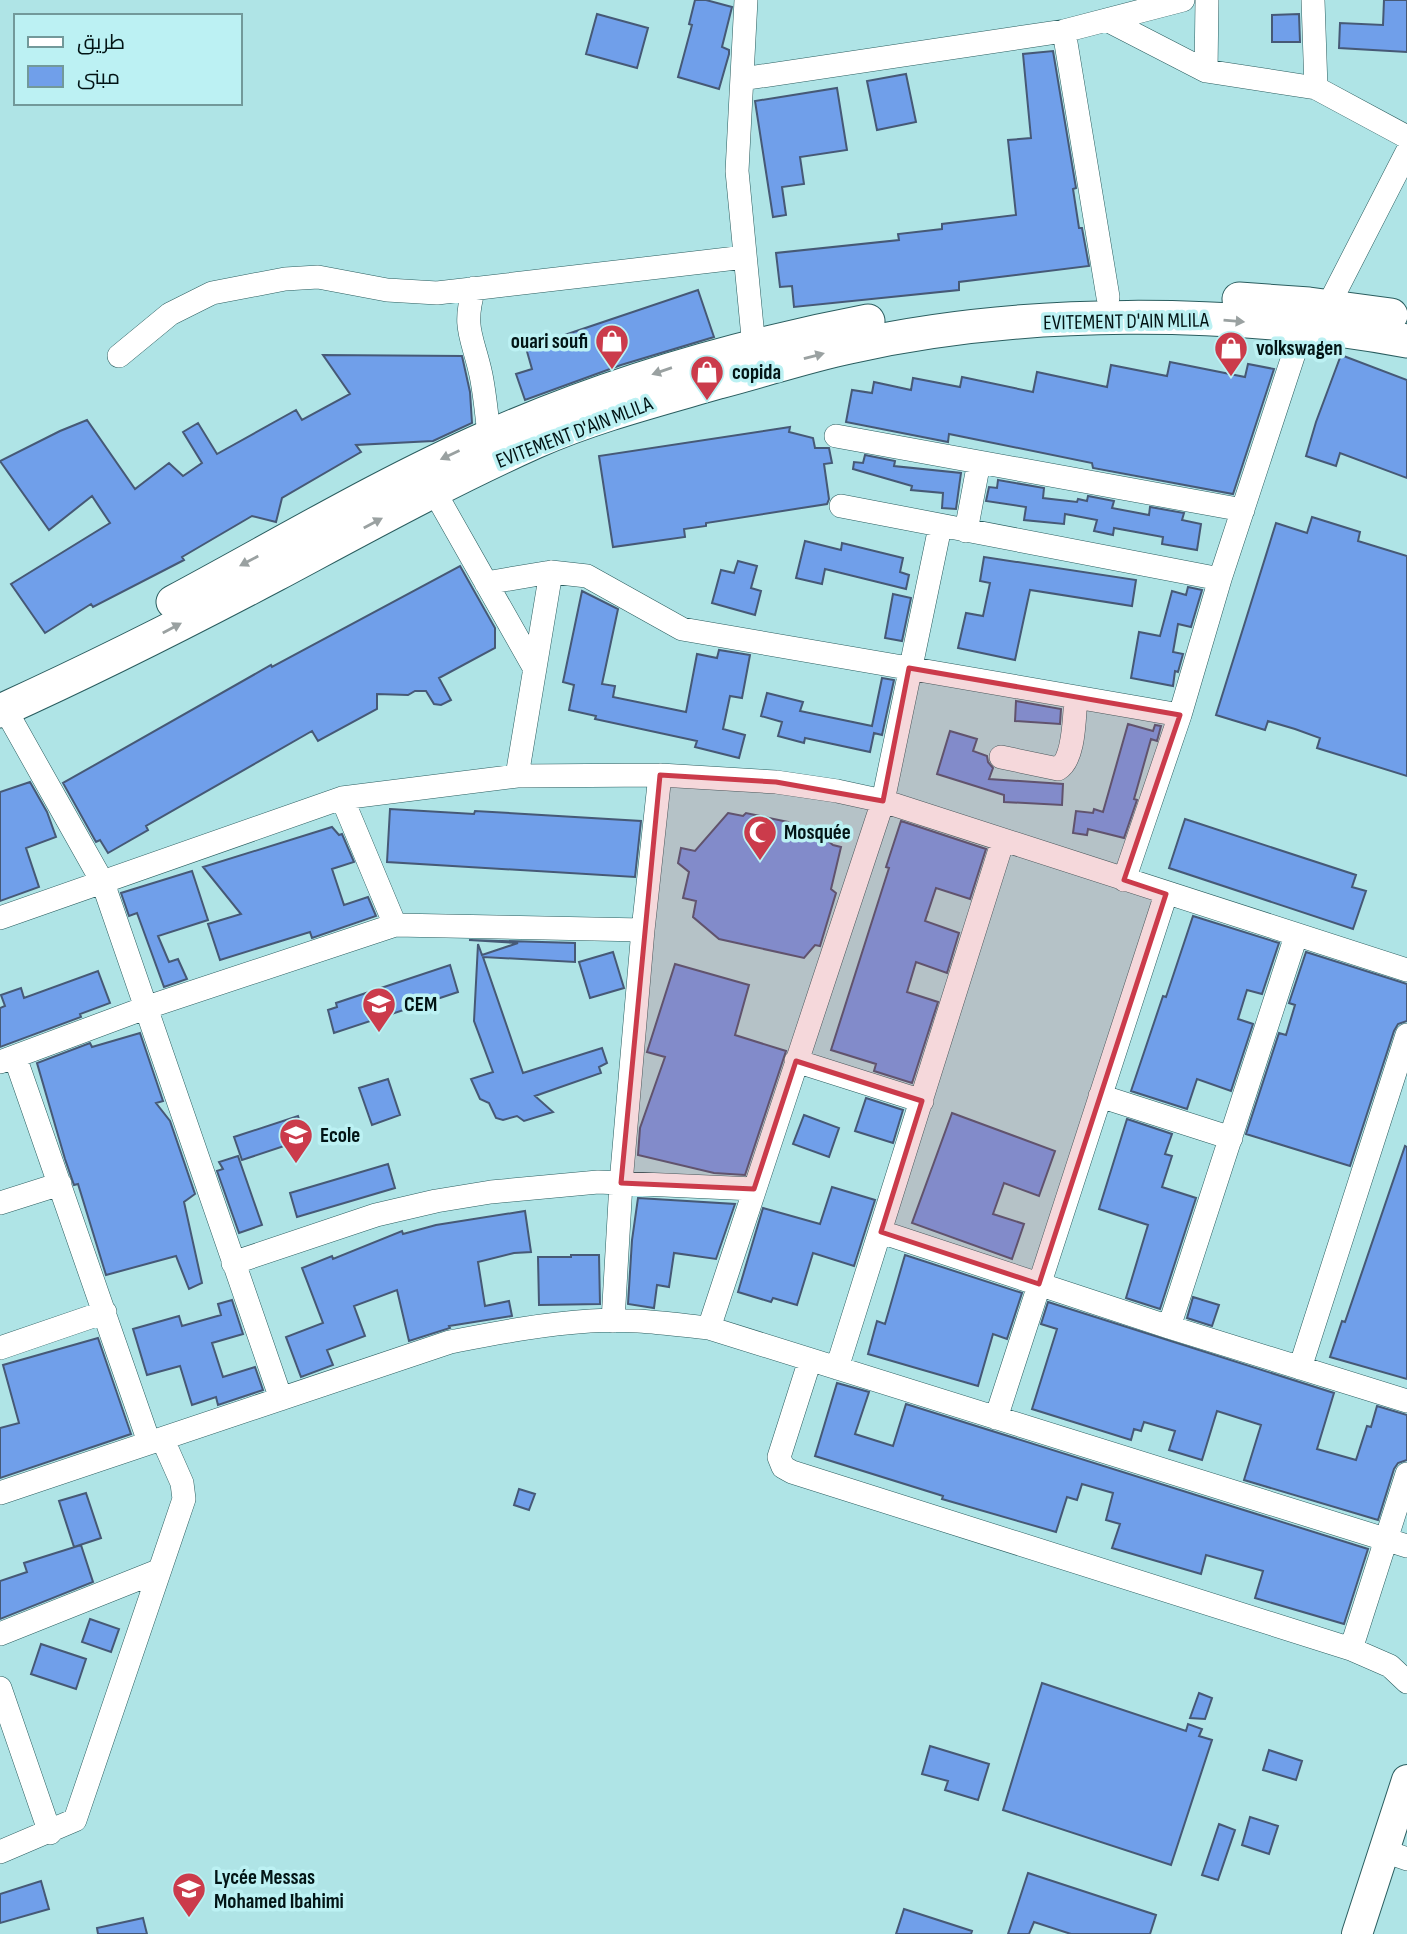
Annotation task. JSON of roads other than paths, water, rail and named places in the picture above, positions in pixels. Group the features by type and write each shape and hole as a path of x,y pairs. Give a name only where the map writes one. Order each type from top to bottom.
{"highway":[{"name":"EVITEMENT D'AIN MLILA","path":"2,702 149,640 434,491 537,441 755,358 891,317 959,306 1108,297 1223,298 1313,312 1407,318"},
{"name":"EVITEMENT D'AIN MLILA","path":"2,702 138,621 441,459 489,436 593,395 692,361 755,358 849,347 948,329 1027,322 1126,318 1209,319 1313,312 1407,341"}],"main road":[{"path":"1357,1934 1399,1853 1407,1780"}],"street":[{"path":"746,0 737,171 755,358"},
{"path":"742,79 1064,31 1183,0"},
{"path":"1206,71 1207,0"},
{"path":"1313,0 1316,88"},
{"path":"1107,20 1206,71 1316,88 1407,137"},
{"path":"1064,31 1108,297"},
{"path":"1124,880 1180,715 1220,579 1313,312 1407,152"},
{"path":"119,356 170,314 212,293 285,279 318,278 387,290 436,293 745,257"},
{"path":"474,288 468,326 481,375 489,436"},
{"path":"836,436 1243,510"},
{"path":"966,531 979,462"},
{"path":"434,491 535,669"},
{"path":"841,506 1220,579"},
{"path":"709,1328 883,801 940,527"},
{"path":"486,583 551,572 587,576 682,629 1180,715"},
{"path":"517,776 551,572"},
{"path":"1001,757 1058,769 1065,765 1076,697"},
{"path":"2,702 103,883 281,1399"},
{"path":"613,1321 621,1183 643,930 660,775"},
{"path":"0,918 342,798 517,776 660,775 776,782 837,790 883,801 1407,970"},
{"path":"342,798 395,925"},
{"path":"837,1368 1003,840"},
{"path":"996,1418 1166,894"},
{"path":"0,1853 75,1820 184,1499 182,1483 156,1441 105,1312 60,1184 8,1059 145,1009 395,925 643,930"},
{"path":"1169,1327 1296,936"},
{"path":"1300,1368 1407,1035"},
{"path":"796,1061 922,1101"},
{"path":"1100,1096 1231,1138"},
{"path":"233,1263 376,1215 491,1192 598,1182 754,1189"},
{"path":"0,1203 60,1184"},
{"path":"881,1232 1169,1327 1407,1401"},
{"path":"0,1348 105,1312"},
{"path":"0,1493 450,1342 520,1328 592,1321 647,1322 709,1328 1396,1543"},
{"path":"810,1360 779,1457 783,1467 792,1472 1351,1649 1390,1667 1407,1682"},
{"path":"1351,1649 1396,1543 1407,1474"},
{"path":"0,1633 158,1571"},
{"path":"0,1688 50,1833"}],"place":[{"name":"ouari soufi","path":"612,371"},
{"name":"volkswagen","path":"1231,378"},
{"name":"copida","path":"707,402"},
{"name":"Mosquée","path":"760,862"},
{"name":"CEM","path":"379,1034"},
{"name":"Ecole","path":"296,1165"},
{"name":"Lycée Messas Mohamed Ibahimi","path":"189,1919"}]}
